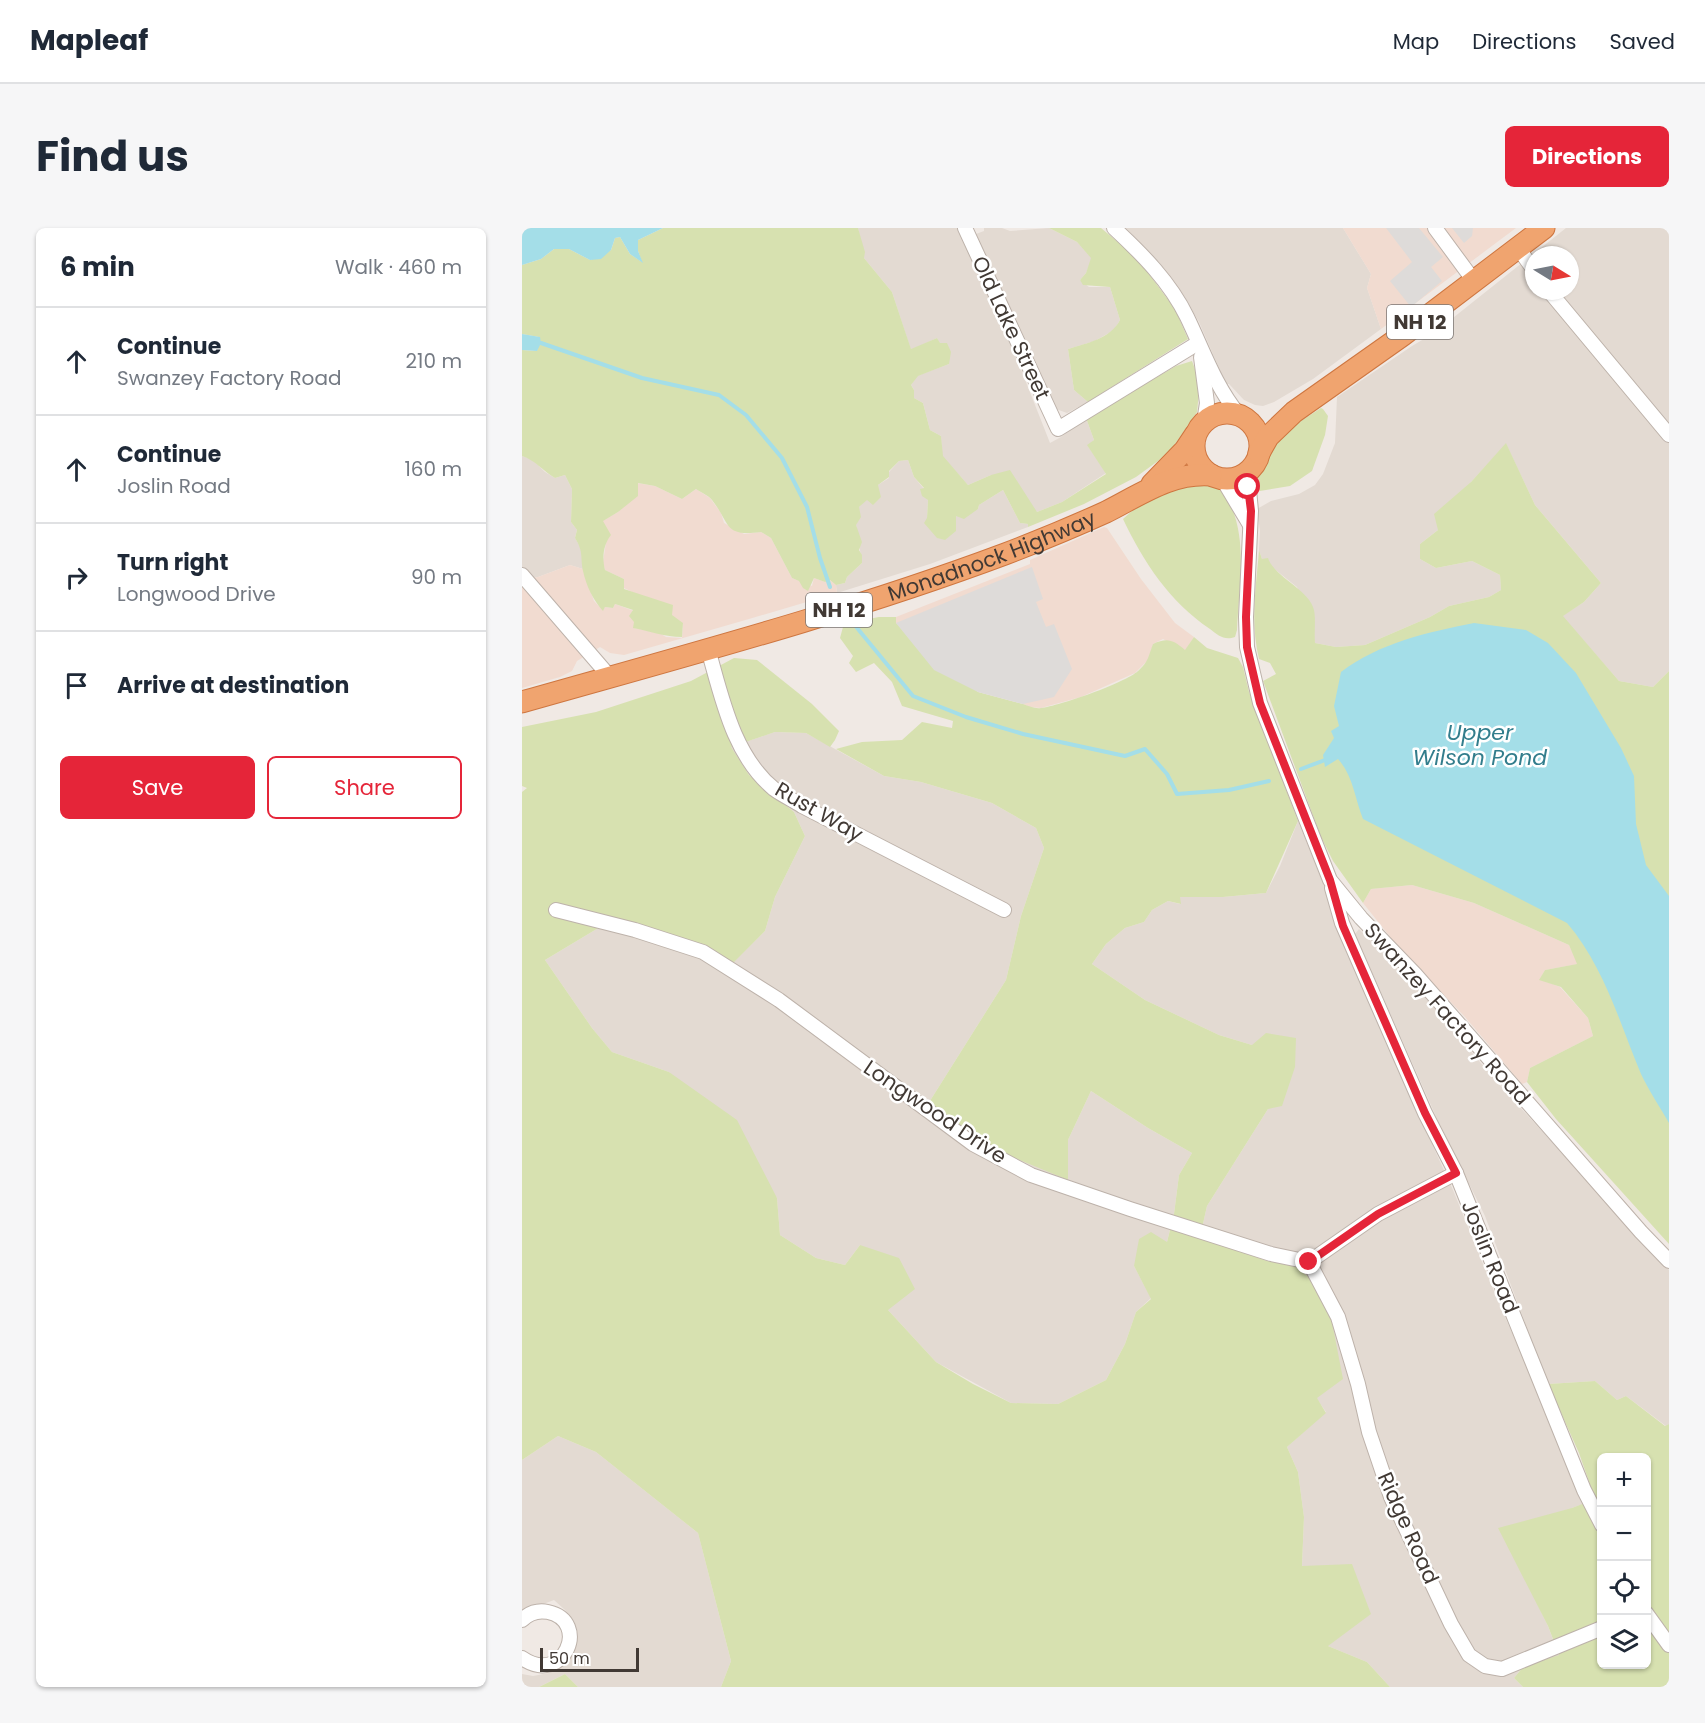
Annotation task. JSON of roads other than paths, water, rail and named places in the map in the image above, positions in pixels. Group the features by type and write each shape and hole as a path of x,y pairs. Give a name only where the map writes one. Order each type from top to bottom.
{"highway":[{"name":"NH 12","path":"1216,476 1235,478 1255,461 1268,437 1294,412 1403,335 1544,228"},
{"name":"NH 12","path":"1200,428 1218,413 1229,412 1261,418 1294,412"},
{"path":"1239,415 1254,427 1260,444 1255,461"},
{"path":"1200,428 1193,445 1195,456 1200,465 1216,476"},
{"name":"Monadnock Highway","path":"1146,490 1185,450 1200,428"},
{"name":"Monadnock Highway","path":"522,702 815,617 1005,554 1106,512 1146,490 1195,474 1216,476"}],"street":[{"name":"Old Lake Street","path":"965,228 1058,429 1198,344"},
{"path":"1114,228 1143,254 1174,293 1226,398 1239,415"},
{"path":"1435,228 1474,281"},
{"path":"1518,248 1525,258"},
{"path":"1556,300 1669,435"},
{"path":"1198,344 1207,410 1200,428"},
{"name":"Swanzey Factory Road","path":"1255,461 1248,479 1250,525 1247,647 1260,703 1330,880 1361,918 1415,974 1669,1261"},
{"path":"1216,476 1226,485 1250,525"},
{"path":"522,575 610,677"},
{"name":"Rust Way","path":"708,649 742,751 756,771 775,789 802,806 1004,909"},
{"name":"Joslin Road","path":"1330,880 1343,926 1425,1113 1456,1173 1584,1490 1597,1515"},
{"name":"Longwood Drive","path":"556,910 635,930 703,952 778,1000 973,1144 1031,1175 1271,1254 1309,1262"},
{"path":"1343,926 1361,918"},
{"path":"1309,1262 1378,1214 1456,1173"},
{"name":"Ridge Road","path":"1309,1262 1338,1317 1358,1384 1369,1432 1391,1497 1468,1655 1485,1666 1502,1670 1597,1630"},
{"path":"522,1620 533,1612 551,1612 565,1623 570,1640 564,1657 548,1666 539,1667 522,1658"},
{"path":"1649,1615 1669,1644"}],"water":[{"path":"522,228 663,228 638,240 638,251 643,263 630,254 620,237 615,238 611,250 601,259 590,260 569,249 554,249 541,259 522,265"},
{"path":"522,334 540,337 541,343 537,351 522,350"},
{"name":"Upper Wilson Pond","path":"1474,623 1526,630 1548,643 1576,673 1621,748 1634,776 1636,824 1646,865 1669,896 1669,1123 1641,1074 1601,976 1567,923 1363,819 1343,765 1338,759 1325,767 1323,755 1334,738 1331,731 1339,726 1334,706 1341,672 1371,653 1404,640"}],"waterway":[{"path":"541,343 642,378 719,395 746,415 782,458 807,507 830,587"},
{"path":"853,623 913,696 966,717 1023,734 1125,756 1145,749 1167,774 1177,794 1229,790 1269,781"},
{"path":"1301,769 1325,760"}]}
